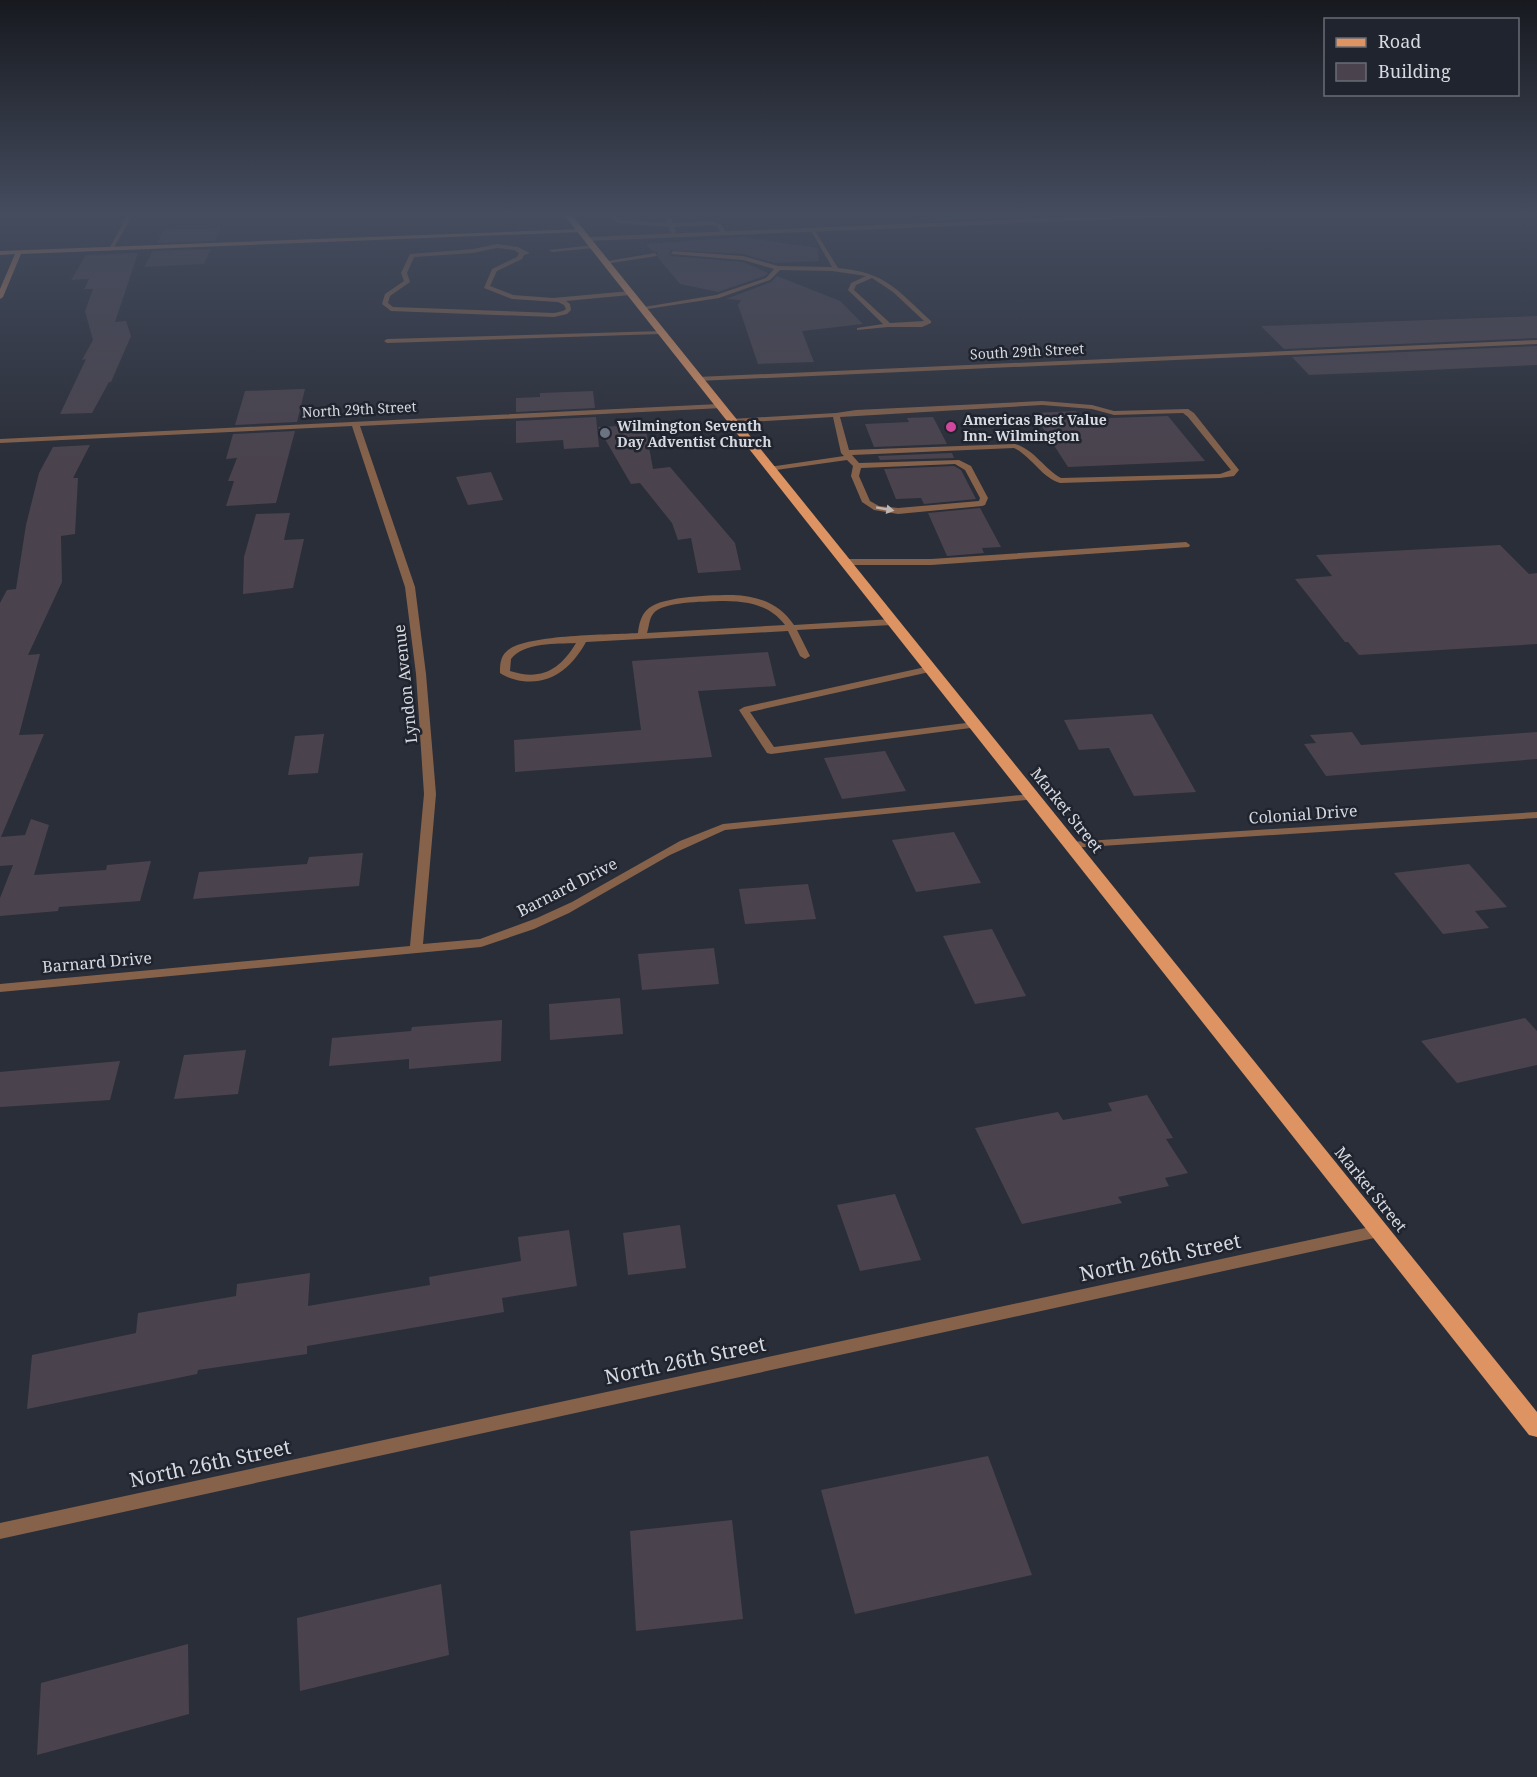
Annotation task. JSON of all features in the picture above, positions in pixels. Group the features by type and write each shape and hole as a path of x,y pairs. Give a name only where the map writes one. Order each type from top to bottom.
{"main road":[{"name":"Market Street","path":"634,298 1537,1428"}],"street":[{"path":"386,298 385,304 391,309 554,315 565,313 569,309 567,304 560,300"},
{"path":"527,298 560,300 581,298"},
{"path":"641,308 711,298"},
{"path":"859,298 888,325"},
{"path":"859,330 888,325 922,325 929,322 902,298"},
{"path":"387,341 660,332"},
{"name":"South 29th Street","path":"697,379 1537,342"},
{"path":"731,421 1042,403 1092,407 1114,413 1185,411 1191,415 1235,470 1230,474 1220,476 1060,481 1050,477 1042,470 1035,458 1026,450 1015,446 993,445 846,455 769,469"},
{"name":"North 29th Street","path":"0,441 719,406"},
{"path":"836,416 846,455 857,466 956,462 968,468 984,498 982,503 898,511 877,508 866,502 855,476 857,466"},
{"name":"Lyndon Avenue","path":"355,423 410,587 421,674 429,794 416,950"},
{"path":"844,562 932,562 1186,545"},
{"path":"642,636 646,616 654,608 673,601 755,600 779,613 791,627 805,656"},
{"path":"583,639 573,658 558,673 517,678 505,674 506,659 513,651 526,645 583,639 892,622"},
{"path":"930,669 744,710 771,752 974,725"},
{"name":"Barnard Drive","path":"0,988 481,943 532,926 577,904 667,852 723,827 1032,797"},
{"name":"Colonial Drive","path":"1070,845 1537,815"},
{"name":"North 26th Street","path":"0,1531 1379,1231"}],"building":[{"path":"90,298 123,298 115,322 126,321 131,336 111,382 92,413 60,414 86,359 82,360 93,340 85,311"},
{"path":"832,298 840,301 863,324 802,331 814,362 758,364 738,305 741,300 726,299"},
{"path":"1537,316 1537,338 1284,349 1261,326"},
{"path":"1537,346 1537,365 1409,371 1309,375 1292,357"},
{"path":"305,389 297,422 235,425 245,391"},
{"path":"593,391 595,408 516,412 516,398 540,397 540,393"},
{"path":"1076,411 1082,419 1168,416 1205,461 1068,467 1033,413"},
{"path":"596,417 599,447 564,449 563,440 516,443 516,421"},
{"path":"933,417 947,444 874,447 865,424 909,422 907,418"},
{"path":"645,425 653,469 670,467 735,543 741,570 698,573 691,538 678,540 672,523 640,483 631,484 598,427"},
{"path":"295,431 276,503 226,506 234,481 228,481 237,458 226,459 233,434"},
{"path":"90,445 73,478 78,478 75,534 61,536 62,582 28,655 40,654 19,735 44,734 1,837 25,835 31,819 49,825 34,875 106,870 107,865 151,861 140,901 59,907 58,911 0,916 0,898 13,865 0,866 0,603 7,590 16,589 26,525 39,473 53,447"},
{"path":"952,453 954,458 880,460 878,456"},
{"path":"954,466 961,470 976,499 924,504 921,498 896,499 884,469"},
{"path":"491,472 503,500 468,505 456,477"},
{"path":"980,508 1001,547 982,548 984,553 947,556 928,513"},
{"path":"290,513 284,540 304,539 293,588 243,594 244,557 256,514"},
{"path":"1500,545 1529,574 1537,573 1537,644 1359,655 1348,642 1345,642 1295,579 1332,576 1316,555"},
{"path":"768,652 776,686 698,691 712,757 515,772 514,740 641,730 632,661"},
{"path":"1152,714 1196,792 1134,796 1109,748 1079,750 1064,720"},
{"path":"1352,732 1361,745 1537,732 1537,759 1326,776 1304,744 1316,743 1310,735"},
{"path":"324,734 318,773 288,775 295,736"},
{"path":"885,751 906,791 842,799 824,758"},
{"path":"954,832 981,883 916,892 892,840"},
{"path":"363,853 359,886 193,899 199,872 307,864 309,857"},
{"path":"1469,864 1507,907 1475,911 1489,928 1443,934 1394,873"},
{"path":"808,884 816,919 745,924 739,889"},
{"path":"992,929 1026,996 975,1004 943,936"},
{"path":"714,948 719,984 642,990 638,954"},
{"path":"620,998 623,1034 550,1040 549,1004"},
{"path":"1525,1018 1537,1031 1537,1065 1457,1083 1421,1041"},
{"path":"502,1020 501,1061 409,1069 409,1059 329,1066 332,1038 411,1031 412,1027"},
{"path":"246,1050 238,1094 174,1099 184,1055"},
{"path":"120,1061 110,1100 0,1107 0,1072"},
{"path":"1147,1095 1173,1138 1166,1139 1188,1173 1165,1178 1169,1186 1118,1197 1122,1203 1022,1224 975,1128 1058,1112 1063,1120 1112,1111 1108,1103"},
{"path":"895,1194 921,1260 860,1271 837,1205"},
{"path":"680,1225 686,1268 628,1275 623,1233"},
{"path":"569,1230 577,1286 502,1298 504,1312 307,1346 307,1354 198,1370 197,1374 27,1409 32,1355 136,1333 138,1313 236,1296 237,1284 310,1273 308,1306 430,1285 429,1277 521,1261 518,1237"},
{"path":"988,1456 1032,1575 855,1614 821,1490"},
{"path":"732,1520 743,1619 636,1631 630,1531"},
{"path":"441,1584 449,1655 300,1691 297,1618"},
{"path":"188,1644 189,1714 37,1755 41,1683"}],"place":[{"name":"Americas Best Value Inn- Wilmington","path":"951,427"},
{"name":"Wilmington Seventh Day Adventist Church","path":"605,433"}]}
